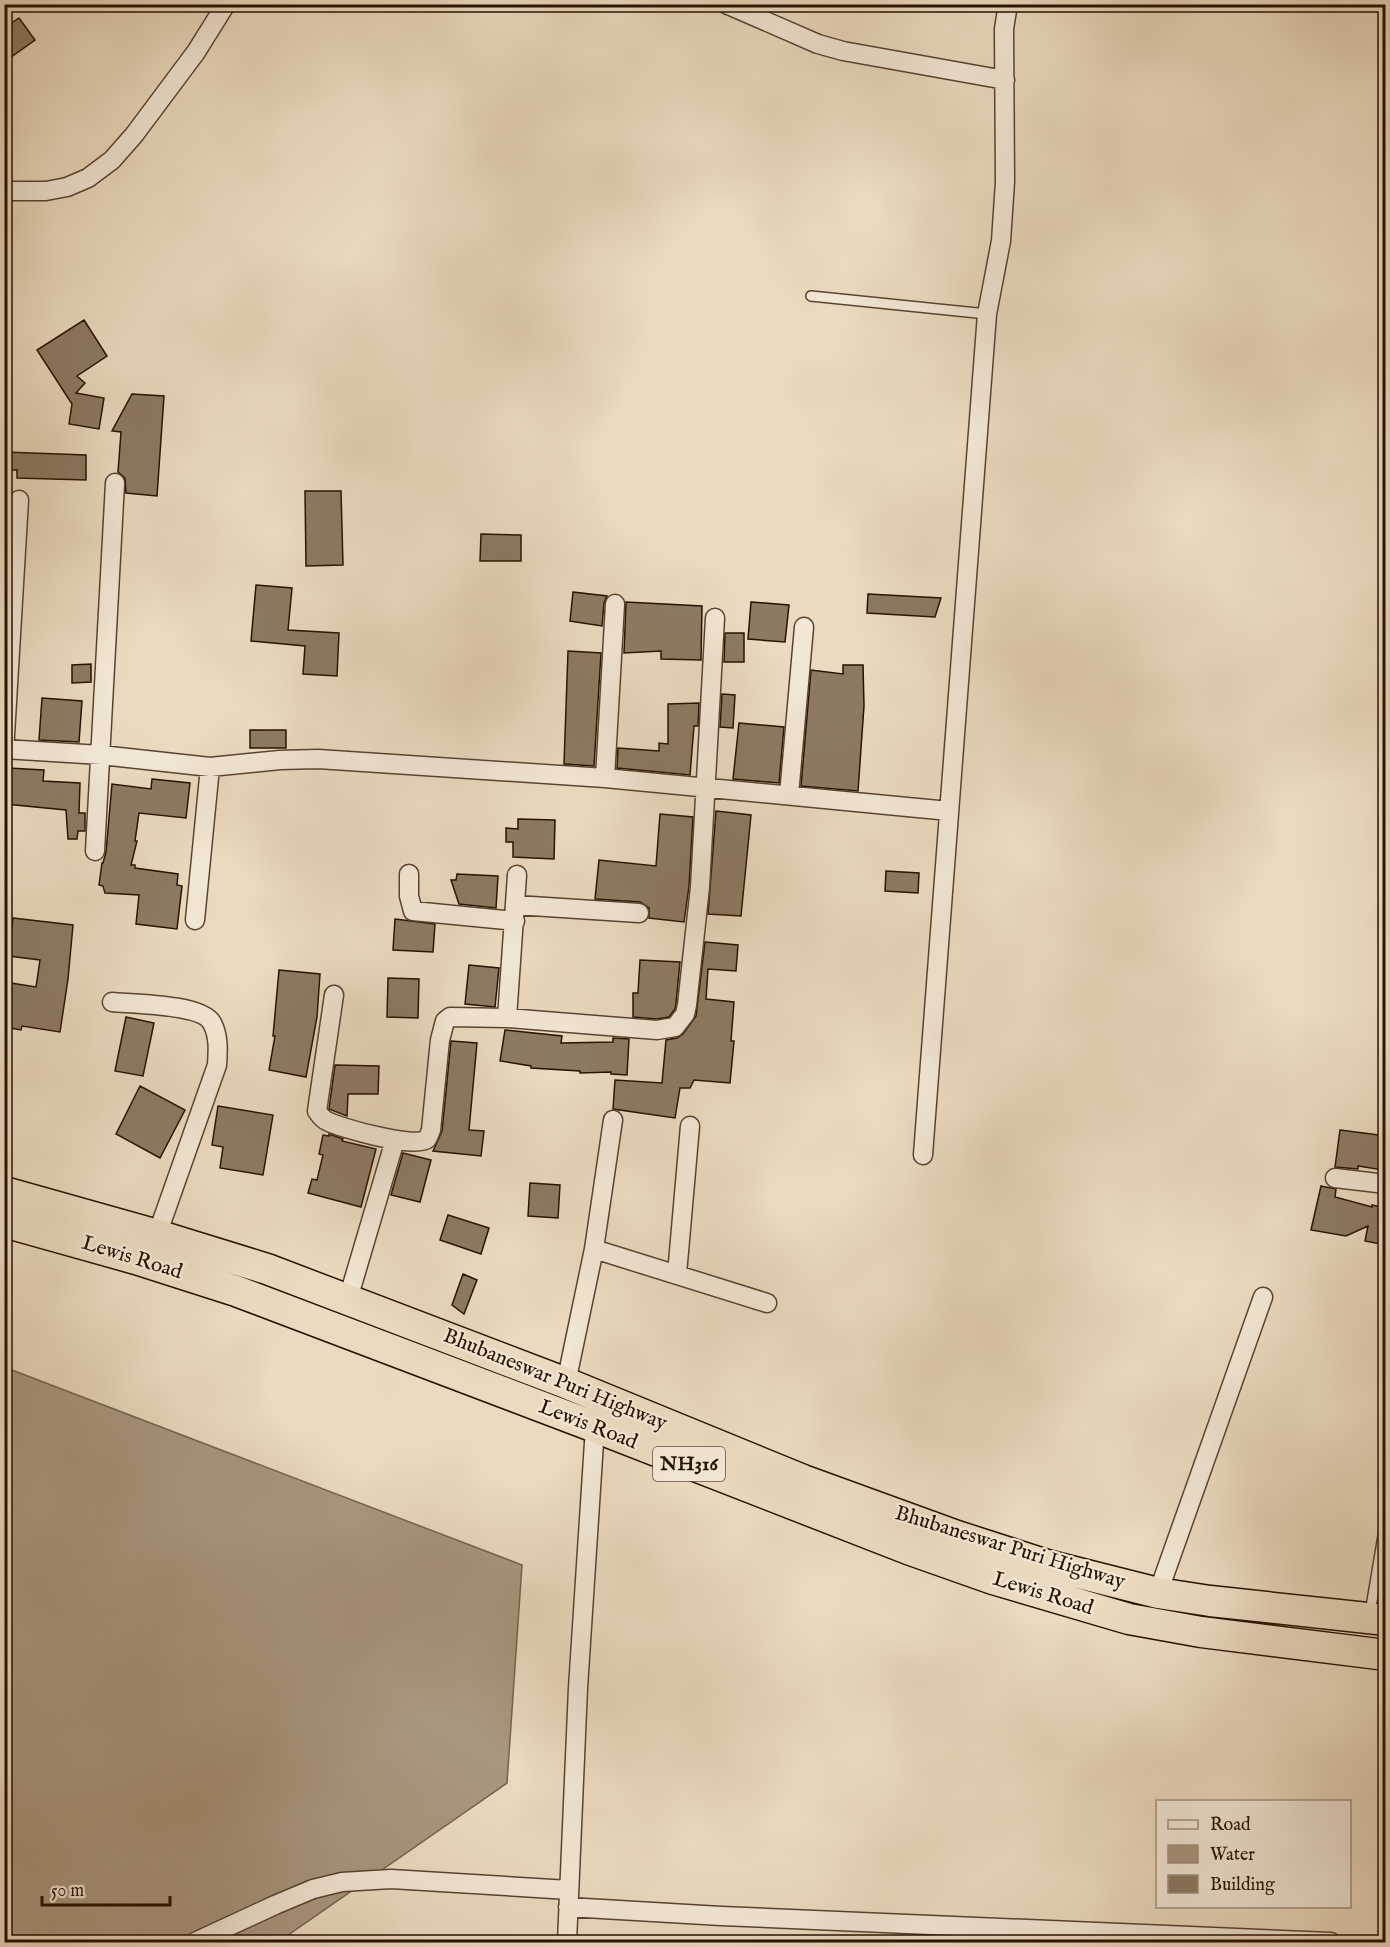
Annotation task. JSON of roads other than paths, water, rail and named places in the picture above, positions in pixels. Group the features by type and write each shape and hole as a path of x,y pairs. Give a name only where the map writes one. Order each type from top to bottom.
{"highway":[{"name":"Bhubaneswar Puri Highway","path":"4,1192 157,1234 267,1269 566,1383 803,1480 957,1536 1047,1565 1158,1593 1210,1601 1377,1619"},
{"name":"Lewis Road","path":"4,1222 136,1259 236,1291 908,1549 993,1579 1130,1619 1201,1632 1386,1655"}],"street":[{"path":"4,191 46,191 67,187 88,178 112,159 134,135 196,52 226,4"},
{"path":"726,4 818,44 843,51 1005,80"},
{"path":"923,1155 987,314 1001,241 1005,182 1004,29 1008,4"},
{"path":"96,851 115,483"},
{"path":"19,500 5,750 101,754 210,767 288,759 318,759 604,778 949,811"},
{"path":"604,778 615,604"},
{"path":"334,995 317,1111 324,1120 336,1125 395,1140 420,1142 427,1138 431,1130 440,1040 445,1021 450,1017 507,1018 657,1030 675,1027 680,1022 687,1005 692,974 700,887 715,618"},
{"path":"789,795 804,627"},
{"path":"195,920 210,767"},
{"path":"409,874 413,911 639,913"},
{"path":"507,1018 517,875"},
{"path":"112,1002 178,1008 200,1013 212,1021 218,1046 217,1065 157,1234"},
{"path":"566,1383 594,1249 613,1120"},
{"path":"678,1274 690,1126"},
{"path":"348,1299 395,1140"},
{"path":"1335,1178 1386,1184"},
{"path":"594,1249 767,1303"},
{"path":"1158,1593 1263,1298"},
{"path":"567,1942 582,1628 595,1427"},
{"path":"195,1942 313,1889 342,1882 403,1880 721,1916 1023,1936 1331,1942"}],"lane":[{"path":"811,296 987,314"},
{"path":"1377,1619 1386,1518"}],"water":[{"path":"4,1367 522,1565 507,1783 278,1942 5,1942"}]}
